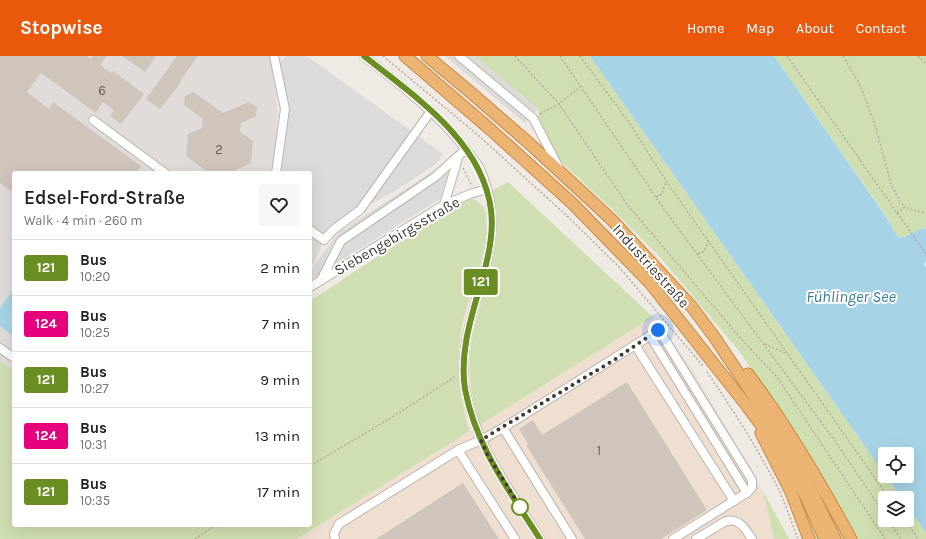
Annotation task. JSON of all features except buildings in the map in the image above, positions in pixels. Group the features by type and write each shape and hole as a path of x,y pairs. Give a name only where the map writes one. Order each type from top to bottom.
{"highway":[{"name":"Industriestraße","path":"405,56 491,130 573,204 650,283 748,406 776,444 805,495 825,539"},
{"name":"Industriestraße","path":"427,56 561,172 612,220 692,307 715,338 788,448 835,539"},
{"path":"715,338 739,362 773,407 851,539"},
{"path":"748,406 791,492 809,539"}],"street":[{"path":"274,56 285,109 276,171"},
{"path":"364,56 431,110 451,130 478,166 487,189 492,211 491,238 487,263 468,329 464,355 465,387 472,418 487,454 540,539"},
{"path":"459,56 533,118 561,172"},
{"path":"312,231 324,240 333,230 360,210 431,110"},
{"path":"93,120 162,171"},
{"path":"320,281 341,241 436,177 466,150"},
{"path":"444,205 458,158"},
{"name":"Siebengebirgsstraße","path":"312,286 444,205 470,194 487,189"},
{"path":"335,539 334,534 339,524 458,450 503,428 658,330 752,480 752,487 747,493 672,539"},
{"path":"635,345 734,501"},
{"path":"0,348 12,357"},
{"path":"503,428 572,539"},
{"path":"458,450 515,539"},
{"path":"696,539 730,520 737,521 743,525 752,539"}],"path":[{"path":"383,56 496,152 567,216 629,280 706,370 745,428 780,492 798,539"},
{"path":"515,56 559,104 626,204 776,378 884,539"},
{"path":"560,56 656,197 834,441 878,505"},
{"path":"580,56 628,121 666,181 884,491"},
{"path":"787,56 926,254"},
{"path":"843,56 860,85 875,125 891,184 900,202 905,207 912,210 926,212"},
{"path":"918,56 926,64"},
{"path":"533,118 559,104 581,86"},
{"path":"458,158 476,193"},
{"path":"656,197 662,194 666,181"},
{"path":"898,213 905,207"},
{"path":"698,254 704,252 708,241"},
{"path":"762,342 787,354"},
{"path":"312,465 394,416 460,374"},
{"path":"195,539 213,527"},
{"path":"893,527 901,539"},
{"path":"910,527 918,539"}],"shaded area":[{"path":"0,56 276,56 274,68 278,117 273,161 270,171 12,171 12,492 0,500"},
{"path":"287,56 307,56 443,154 437,163 395,191 360,210 324,240 313,265 312,171 276,171 284,116 275,65"},
{"path":"445,56 474,56 538,109 525,123"},
{"path":"445,163 449,169 440,199 312,279 312,268 338,233"},
{"path":"653,317 691,367 763,491 774,539 297,539"}],"green space":[{"path":"474,56 590,56 878,465 878,483 890,483 896,491 878,491 878,527 914,527 914,516 926,533 926,539 854,539 793,431 739,351 659,256 614,211 559,160 539,120 538,109"},
{"path":"774,56 926,56 926,228 899,238 891,223"},
{"path":"508,182 653,317 480,425 472,390 470,355 472,338 490,273 496,240 497,219 493,190"},
{"path":"469,198 475,200 484,207 486,222 483,252 462,326 458,366 460,392 470,431 297,539 0,539 0,361 12,370 12,527 312,527 312,300"},
{"path":"771,411 846,539 838,539"},
{"path":"780,460 822,539 812,539"},
{"path":"763,491 787,535 789,539 774,539"}],"water":[{"name":"Fühlinger See","path":"590,56 774,56 891,224 899,238 926,228 926,261 924,264 926,268 926,533 914,516 914,491 896,491 891,483 914,483 914,447 878,447 878,465"},
{"path":"12,292 12,335 0,326 0,308"}],"bus line":[{"name":"121","path":"364,56 431,110 451,130 478,166 487,189 492,211 491,238 487,263 468,329 464,355 465,387 472,418 487,454 540,539"}],"route":[{"path":"520,507 521,508 487,454 481,440 614,360 658,330"}]}
